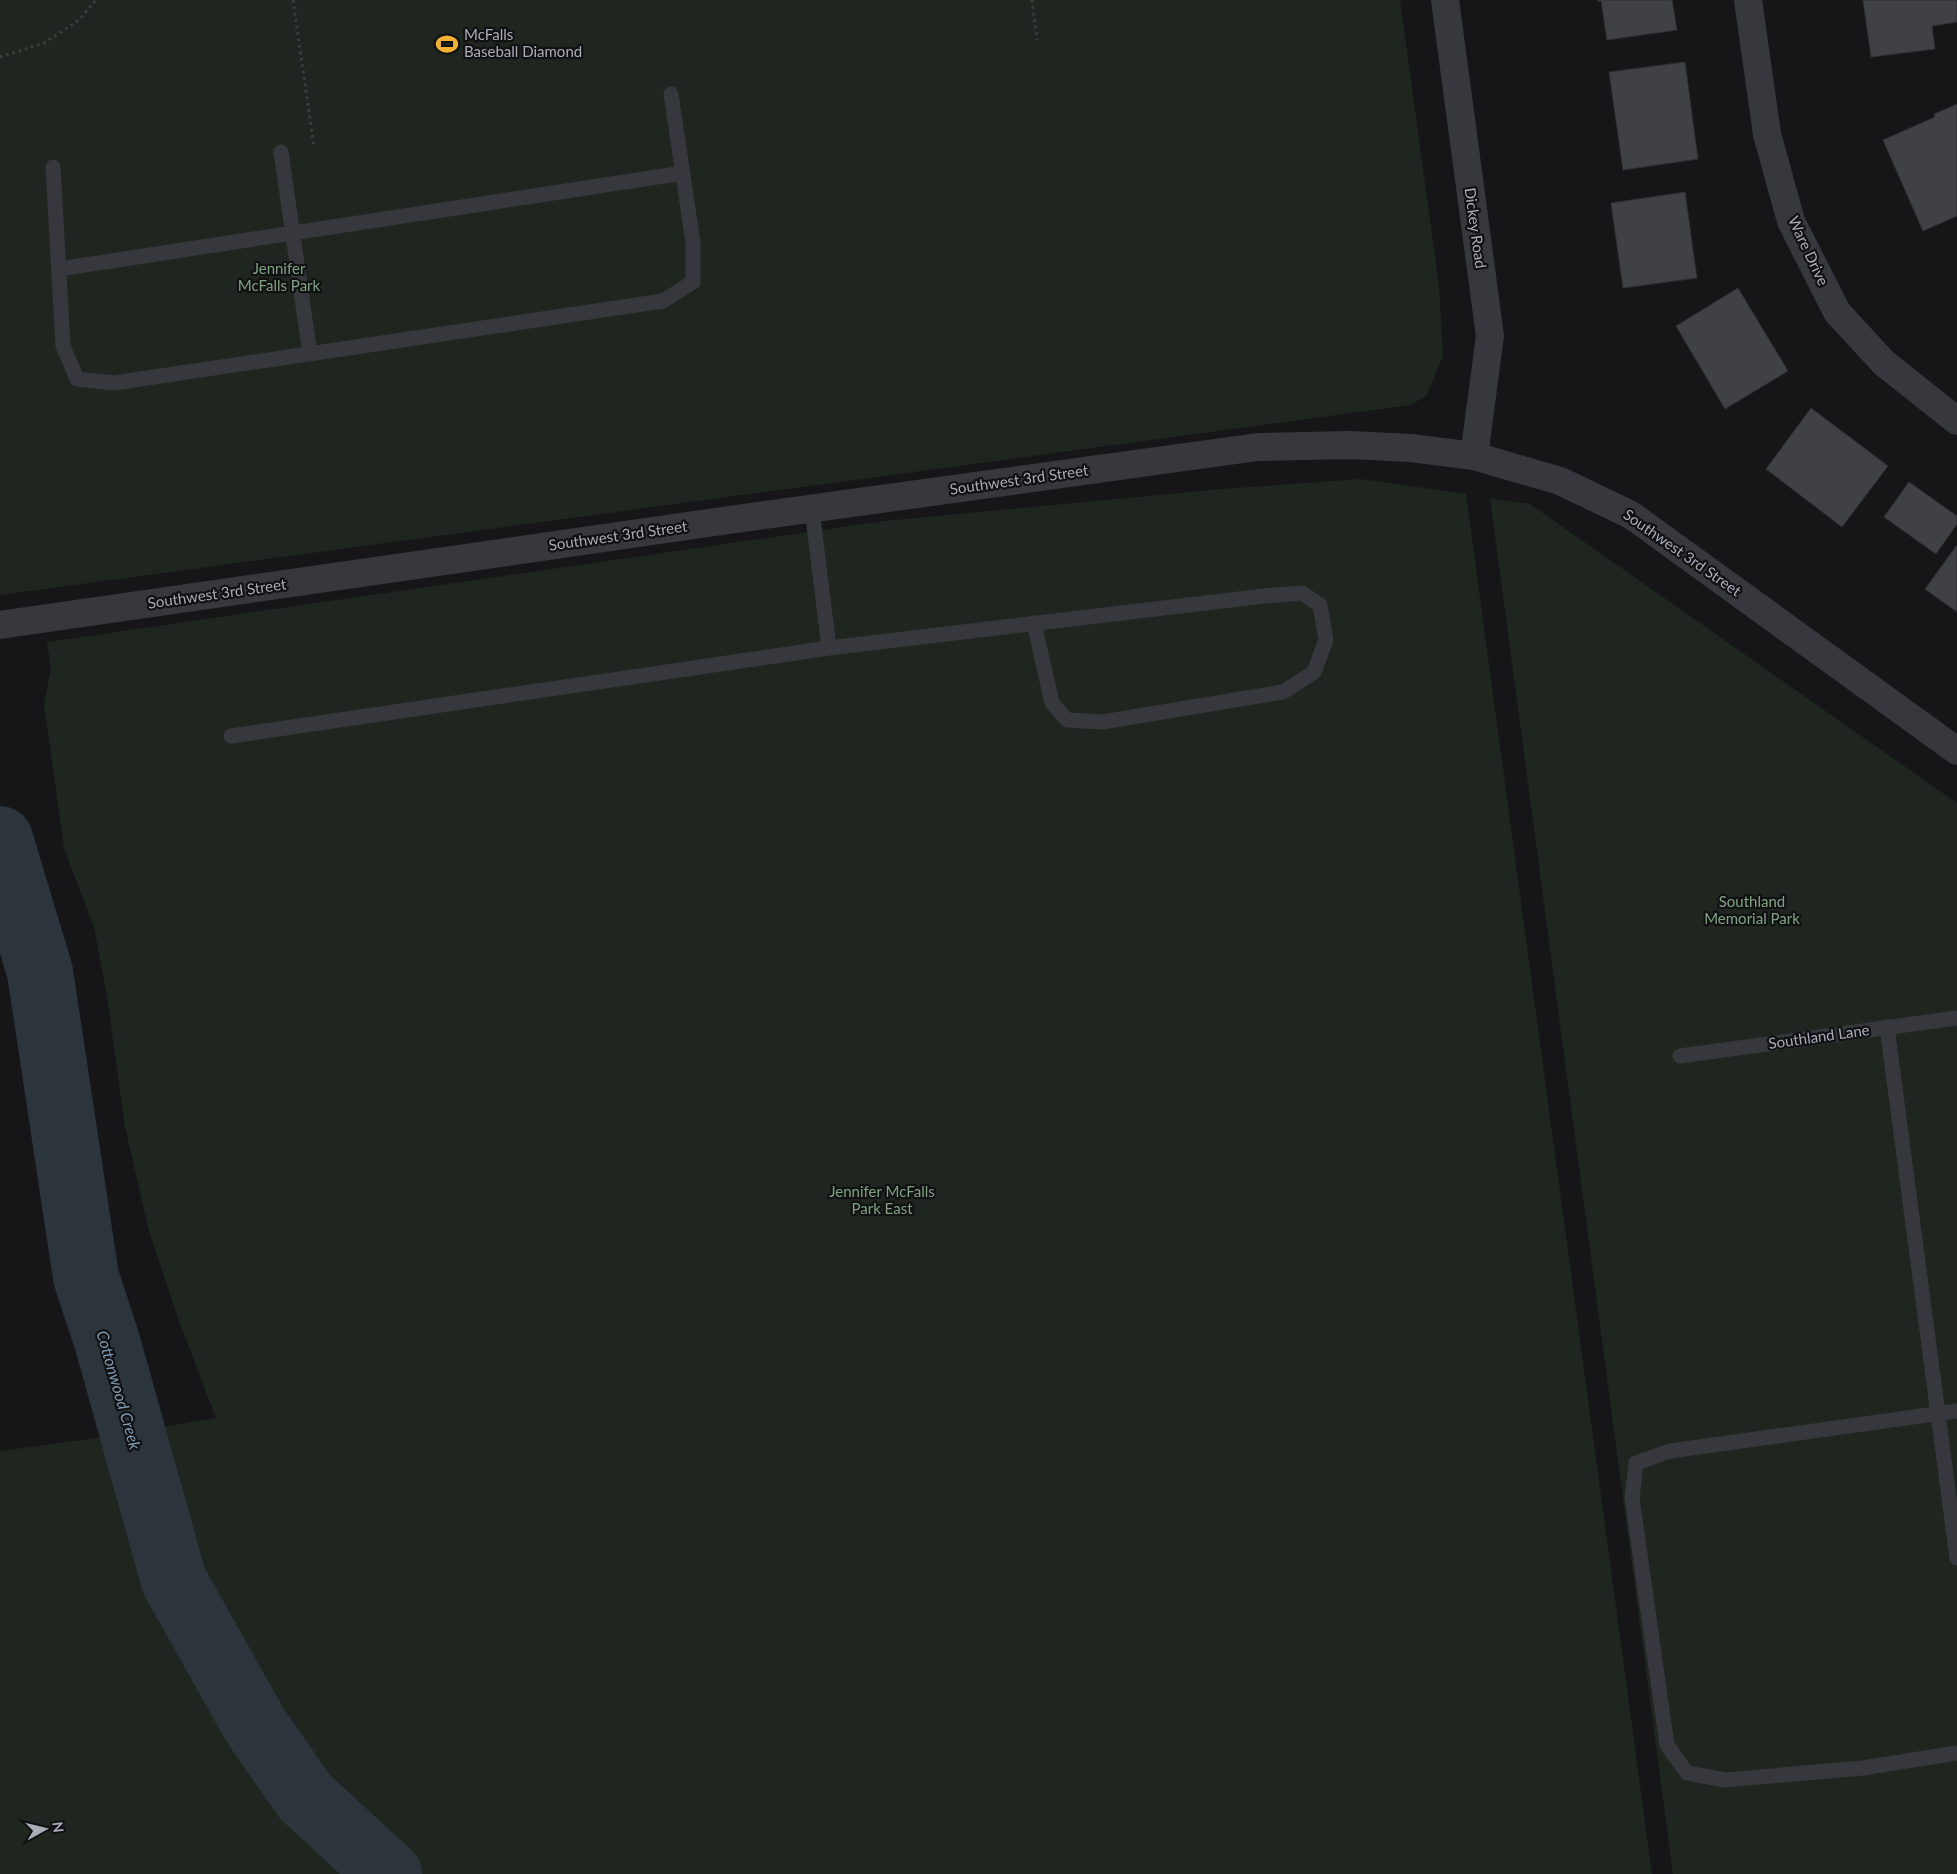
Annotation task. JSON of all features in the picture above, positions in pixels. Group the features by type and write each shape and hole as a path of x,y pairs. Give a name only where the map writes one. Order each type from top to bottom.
{"street":[{"name":"Dickey Road","path":"1445,0 1490,336 1474,456"},
{"name":"Ware Drive","path":"1748,0 1767,134 1791,221 1837,312 1884,363 1957,421"},
{"name":"Southwest 3rd Street","path":"0,625 812,508 1258,447 1350,445 1411,448 1474,456 1560,481 1631,515 1957,751"}],"lane":[{"path":"53,167 63,346 77,379 114,383 663,301 693,282 693,243 671,94"},
{"path":"281,152 310,354"},
{"path":"59,270 683,173"},
{"path":"812,508 829,648"},
{"path":"231,736 829,648 1302,592 1320,605 1326,640 1314,672 1283,692 1094,722 1067,720 1052,703 1034,624"},
{"name":"Southland Lane","path":"1680,1056 1957,1018"},
{"path":"1887,1027 1957,1558"},
{"path":"1957,1411 1670,1450 1636,1463 1632,1498 1667,1745 1687,1773 1725,1780 1863,1768 1957,1753"}],"path":[{"path":"0,57 44,43 79,20 96,0"},
{"path":"292,0 314,147"},
{"path":"1032,0 1037,40"}],"green space":[{"name":"Jennifer McFalls Park","path":"0,0 1400,0 1439,286 1443,356 1427,395 1411,405 0,595"},
{"name":"Jennifer McFalls Park East","path":"1360,479 1466,494 1652,1874 0,1874 0,1451 104,1437 216,1418 179,1321 149,1231 125,1127 108,1003 94,927 64,848 44,704 51,669 47,642 884,521 1222,489"},
{"name":"Southland Memorial Park","path":"1490,498 1530,504 1957,803 1957,1874 1673,1874"}],"building":[{"path":"1598,0 1672,0 1677,30 1607,40 1601,1 1598,2"},
{"path":"1863,0 1957,0 1957,22 1932,26 1935,49 1871,57"},
{"path":"1685,62 1698,159 1623,170 1609,72"},
{"path":"1957,104 1957,216 1923,231 1883,140 1935,117 1934,114"},
{"path":"1685,192 1697,278 1623,288 1611,203"},
{"path":"1738,288 1788,371 1725,409 1676,326"},
{"path":"1811,408 1888,466 1842,527 1766,469"},
{"path":"1909,482 1957,516 1957,524 1936,554 1884,517"},
{"path":"1957,545 1957,612 1925,589"}],"waterway":[{"name":"Cottonwood Creek","path":"0,839 40,972 86,1277 107,1341 174,1581 255,1725 305,1797 389,1874"}],"place":[{"name":"McFalls Baseball Diamond","path":"447,44"}]}
